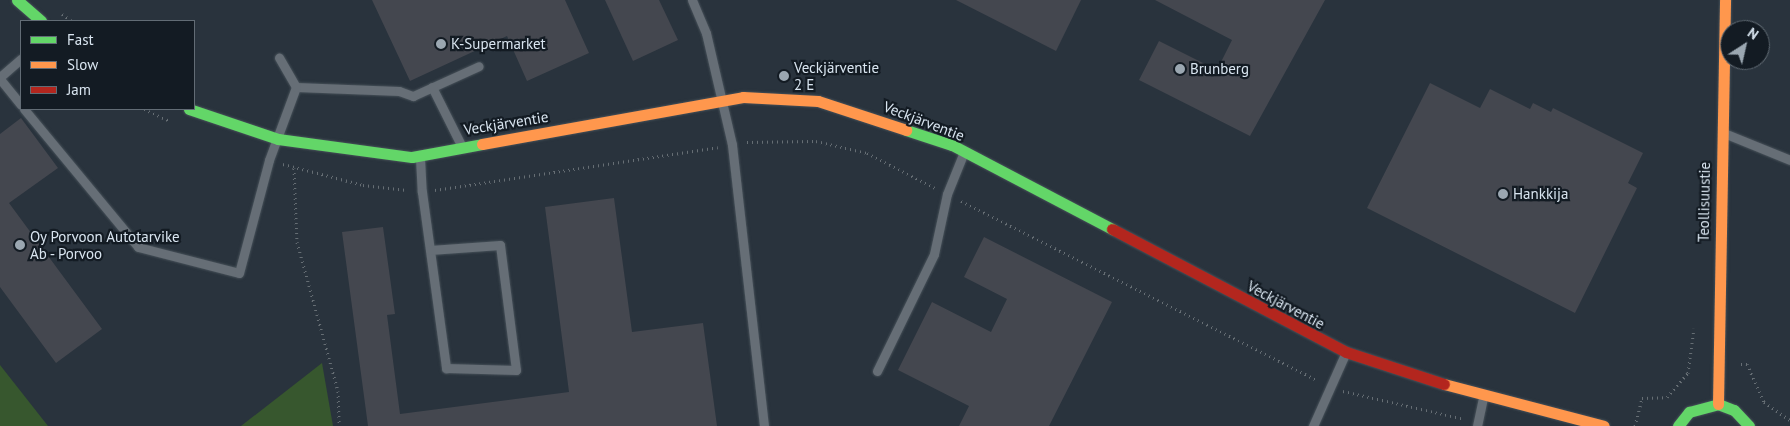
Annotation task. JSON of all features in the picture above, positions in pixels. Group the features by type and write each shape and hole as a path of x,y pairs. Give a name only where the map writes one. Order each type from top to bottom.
{"main road":[{"path":"17,0 40,20"},
{"name":"Teollisuustie","path":"1718,404 1720,132 1725,0"},
{"name":"Veckjärventie","path":"191,110 278,139 349,151 420,155 461,145 743,97 818,101 964,152 1346,352 1483,397 1604,426"},
{"path":"1678,426 1689,412 1718,404 1734,410 1749,426"}],"lane":[{"path":"692,0 706,32 724,101 732,145 764,426"},
{"path":"25,110 138,247 239,273 269,160 296,87 279,57"},
{"path":"20,60 0,78 20,104"},
{"path":"296,87 399,91 413,96 478,66"},
{"path":"432,87 461,145"},
{"path":"1720,132 1737,134 1790,160"},
{"path":"878,371 934,254 947,194 964,152"},
{"path":"420,155 422,192 446,368 516,370 500,245 430,250"},
{"path":"1313,426 1329,386 1346,352"},
{"path":"1478,424 1483,397"}],"path":[{"path":"146,110 175,124"},
{"path":"269,160 362,185 422,192 732,145 816,140 867,153 1329,386 1478,424"},
{"path":"294,168 297,242 338,390 340,426"},
{"path":"1635,426 1642,398 1667,398 1678,390 1693,360 1746,364 1764,402 1790,420"}],"green space":[{"path":"322,363 333,426 241,426"},
{"path":"0,365 48,426 0,426"}],"building":[{"name":"K-Supermarket","path":"372,0 565,0 589,53 527,81 507,36 410,81"},
{"path":"605,0 659,0 678,40 633,61"},
{"path":"956,0 1081,0 1056,51"},
{"name":"Brunberg","path":"1155,0 1325,0 1250,136 1139,80 1159,41 1217,70 1232,40"},
{"path":"1430,83 1480,108 1490,89 1530,109 1533,103 1551,112 1553,108 1643,153 1628,183 1637,188 1575,313 1367,208"},
{"name":"Oy Porvoon Autotarvike Ab - Porvoo","path":"21,118 58,168 9,203 102,329 56,363 0,287 0,134"},
{"path":"614,198 632,332 703,323 717,426 368,426 342,232 383,227 395,314 387,315 400,414 569,392 545,207"},
{"path":"984,237 1112,302 1049,426 959,426 969,406 898,370 932,302 991,332 1007,299 964,277"}],"traffic: fast":[{"path":"17,0 40,20"},
{"path":"192,110 278,139 412,157 482,144"},
{"path":"906,130 952,145 1112,229"},
{"path":"1678,426 1689,412 1718,404 1734,410 1749,426"}],"traffic: slow":[{"path":"1718,404 1725,0"},
{"path":"482,144 743,97 818,101 906,130"},
{"path":"1444,384 1604,426"}],"traffic: jam":[{"path":"1112,229 1346,352 1444,384"}],"place":[{"name":"K-Supermarket","path":"441,44"},
{"name":"Brunberg","path":"1180,69"},
{"name":"Veckjärventie 2 E","path":"784,76"},
{"name":"Hankkija","path":"1503,194"},
{"name":"Oy Porvoon Autotarvike Ab - Porvoo","path":"20,245"}]}
